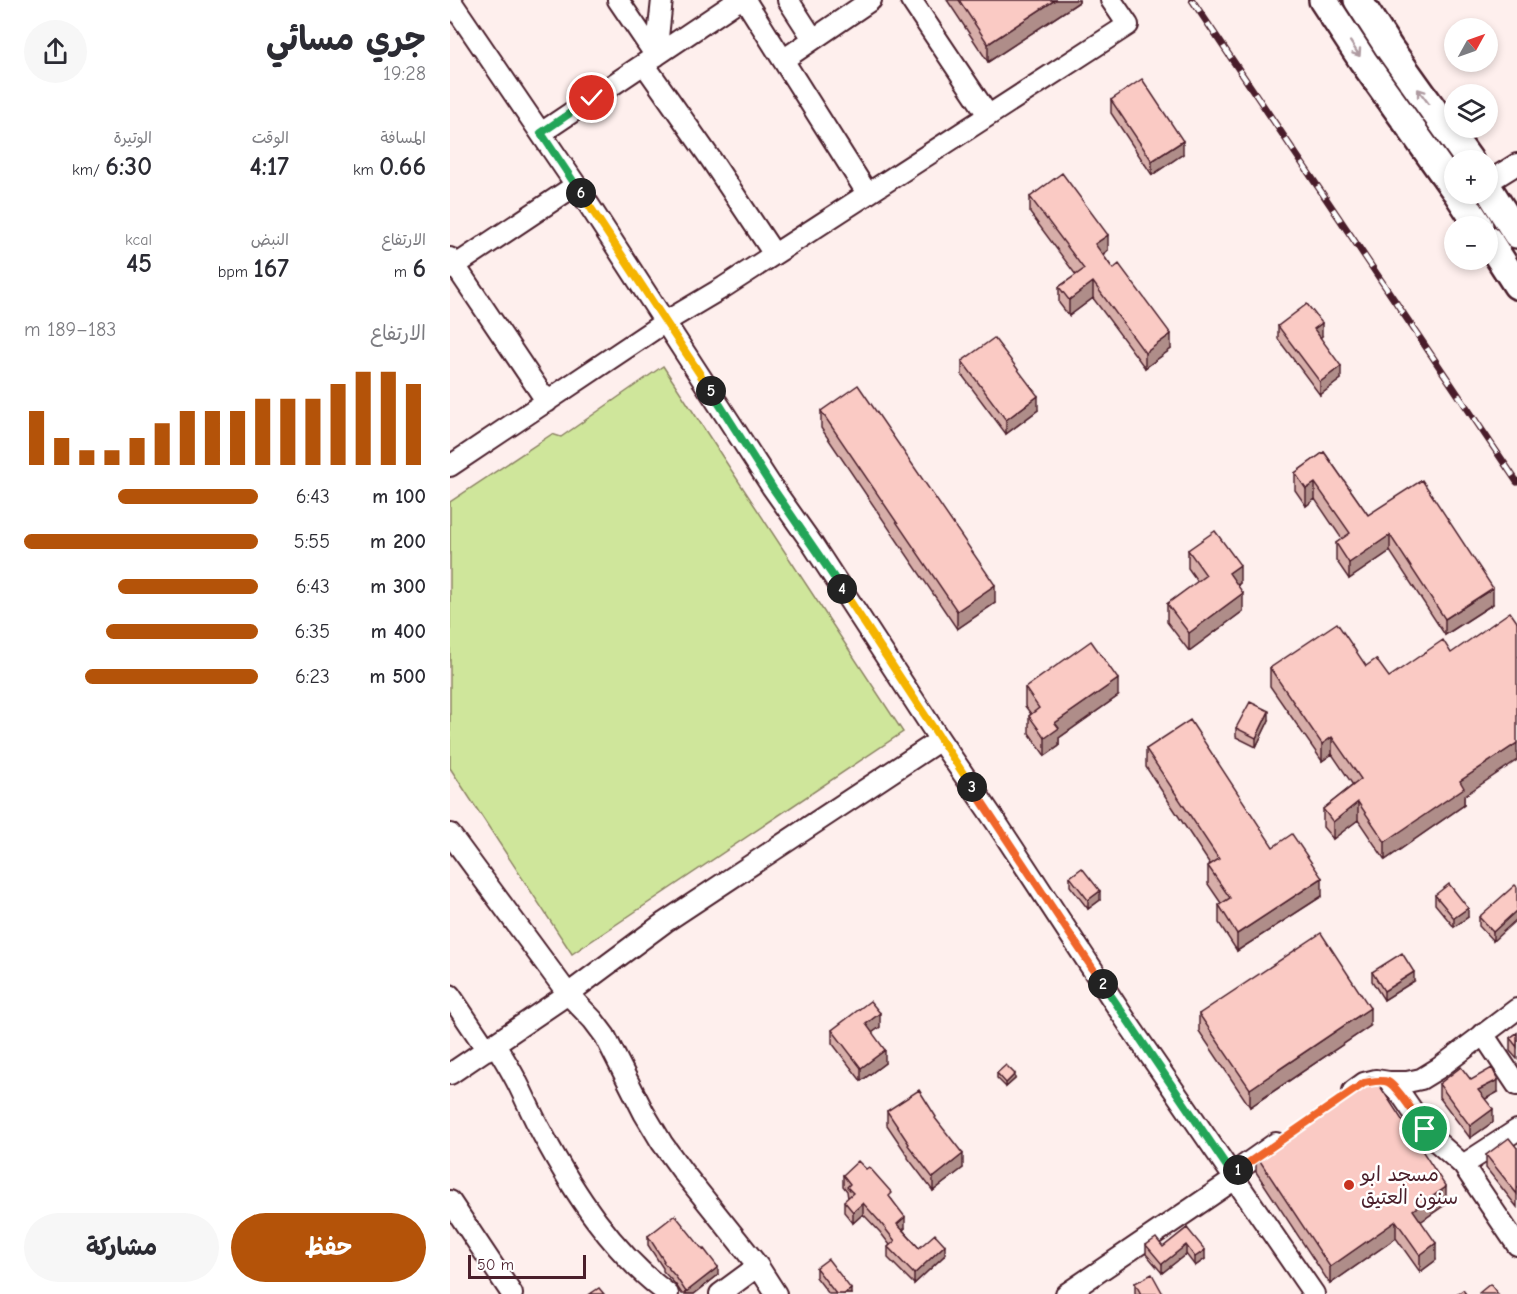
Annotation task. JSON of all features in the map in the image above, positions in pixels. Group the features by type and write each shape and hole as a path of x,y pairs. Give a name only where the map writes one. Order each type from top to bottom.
{"main road":[{"path":"1323,0 1363,62 1444,175"},
{"path":"1358,0 1389,48 1462,150"},
{"path":"1498,204 1517,234"},
{"path":"1498,256 1517,285"}],"street":[{"path":"450,0 576,185 772,487 1127,1022 1314,1294"},
{"path":"618,0 650,60 710,158 774,254"},
{"path":"650,60 662,0"},
{"path":"541,133 739,0"},
{"path":"745,0 867,193"},
{"path":"788,0 810,34"},
{"path":"783,60 842,8 871,0"},
{"path":"911,0 988,115"},
{"path":"450,466 665,322 724,287 1128,26 1112,0"},
{"path":"1498,176 1517,164"},
{"path":"547,402 452,264 576,185"},
{"path":"450,1074 568,994 665,922 940,740"},
{"path":"450,834 568,994 605,1036 662,1143 758,1266 776,1294"},
{"path":"450,995 517,1082 542,1133 573,1187 595,1219 637,1268 668,1294"},
{"path":"1336,1102 1364,1083 1376,1080 1407,1082 1421,1079 1517,1009"},
{"path":"1483,1034 1517,1085"},
{"path":"1389,1082 1403,1097 1425,1129 1463,1165 1514,1232"},
{"path":"1463,1165 1517,1130"},
{"path":"1067,1294 1234,1176 1290,1133"},
{"path":"450,1201 512,1294"},
{"path":"720,1294 758,1266"}],"green space":[{"path":"663,366 903,732 572,954 450,768 450,502 552,434 561,437"}],"building":[{"path":"959,0 1055,0 988,44"},
{"path":"1142,79 1183,141 1152,161 1111,100"},
{"path":"1062,173 1108,235 1095,244 1113,269 1119,264 1171,334 1145,353 1093,282 1069,300 1059,287 1084,269 1030,197"},
{"path":"1307,304 1322,323 1314,329 1341,366 1320,382 1278,326"},
{"path":"994,338 1038,396 1006,420 962,361"},
{"path":"858,385 995,585 957,611 821,411"},
{"path":"1324,452 1368,515 1422,480 1493,588 1445,619 1390,535 1349,563 1336,543 1350,533 1315,483 1306,489 1295,473"},
{"path":"1215,531 1240,565 1229,573 1243,593 1189,633 1167,604 1206,575 1188,550"},
{"path":"1510,612 1517,622 1517,743 1460,781 1464,788 1385,842 1358,802 1333,822 1323,809 1361,779 1332,737 1322,744 1270,668 1337,623 1366,666 1376,659 1389,677 1443,640 1451,653"},
{"path":"1091,641 1118,679 1055,723 1059,728 1045,738 1029,716 1039,708 1025,688"},
{"path":"1250,702 1269,711 1256,738 1236,728"},
{"path":"1190,720 1273,847 1292,834 1322,878 1237,934 1219,905 1230,898 1208,866 1219,859 1146,749"},
{"path":"1082,868 1100,891 1088,900 1070,877"},
{"path":"1449,884 1468,908 1454,918 1435,895"},
{"path":"1515,885 1517,887 1517,910 1493,932 1479,917"},
{"path":"1321,933 1370,1008 1250,1089 1199,1014"},
{"path":"1402,953 1414,972 1384,991 1372,972"},
{"path":"870,1001 880,1013 866,1024 885,1050 861,1068 832,1030"},
{"path":"1517,1033 1517,1047 1510,1038"},
{"path":"1006,1065 1015,1074 1006,1083 997,1073"},
{"path":"1461,1067 1471,1080 1492,1068 1498,1080 1478,1090 1493,1109 1470,1126 1439,1084"},
{"name":"مسجد ابو سنون العتيق","path":"1369,1077 1374,1077 1446,1187 1413,1210 1436,1243 1420,1255 1396,1221 1330,1267 1256,1155"},
{"path":"919,1090 935,1118 963,1154 933,1178 908,1145 887,1111"},
{"path":"1509,1138 1517,1148 1517,1194 1486,1155"},
{"path":"858,1161 866,1169 869,1167 892,1193 889,1196 905,1217 897,1224 919,1248 935,1234 945,1245 914,1274 888,1247 895,1241 863,1203 853,1212 844,1201 853,1193 847,1187 850,1184 843,1175"},
{"path":"675,1215 718,1267 686,1292 663,1262 648,1236"},
{"path":"1187,1228 1205,1250 1195,1257 1186,1245 1162,1264 1146,1245 1156,1238 1163,1247"},
{"path":"828,1259 851,1289 844,1294 836,1294 816,1268"},
{"path":"1152,1274 1163,1294 1141,1294 1135,1283"},
{"path":"1490,1284 1498,1294 1479,1293"},
{"path":"599,1288 604,1294 590,1294"}],"railway":[{"path":"1192,0 1517,482"}],"place":[{"name":"مسجد ابو سنون العتيق","path":"1349,1185"}],"route":[{"path":"592,98 541,133 772,487 813,545 1127,1022 1232,1174 1364,1083 1376,1080 1389,1082 1403,1097 1425,1129"}]}
